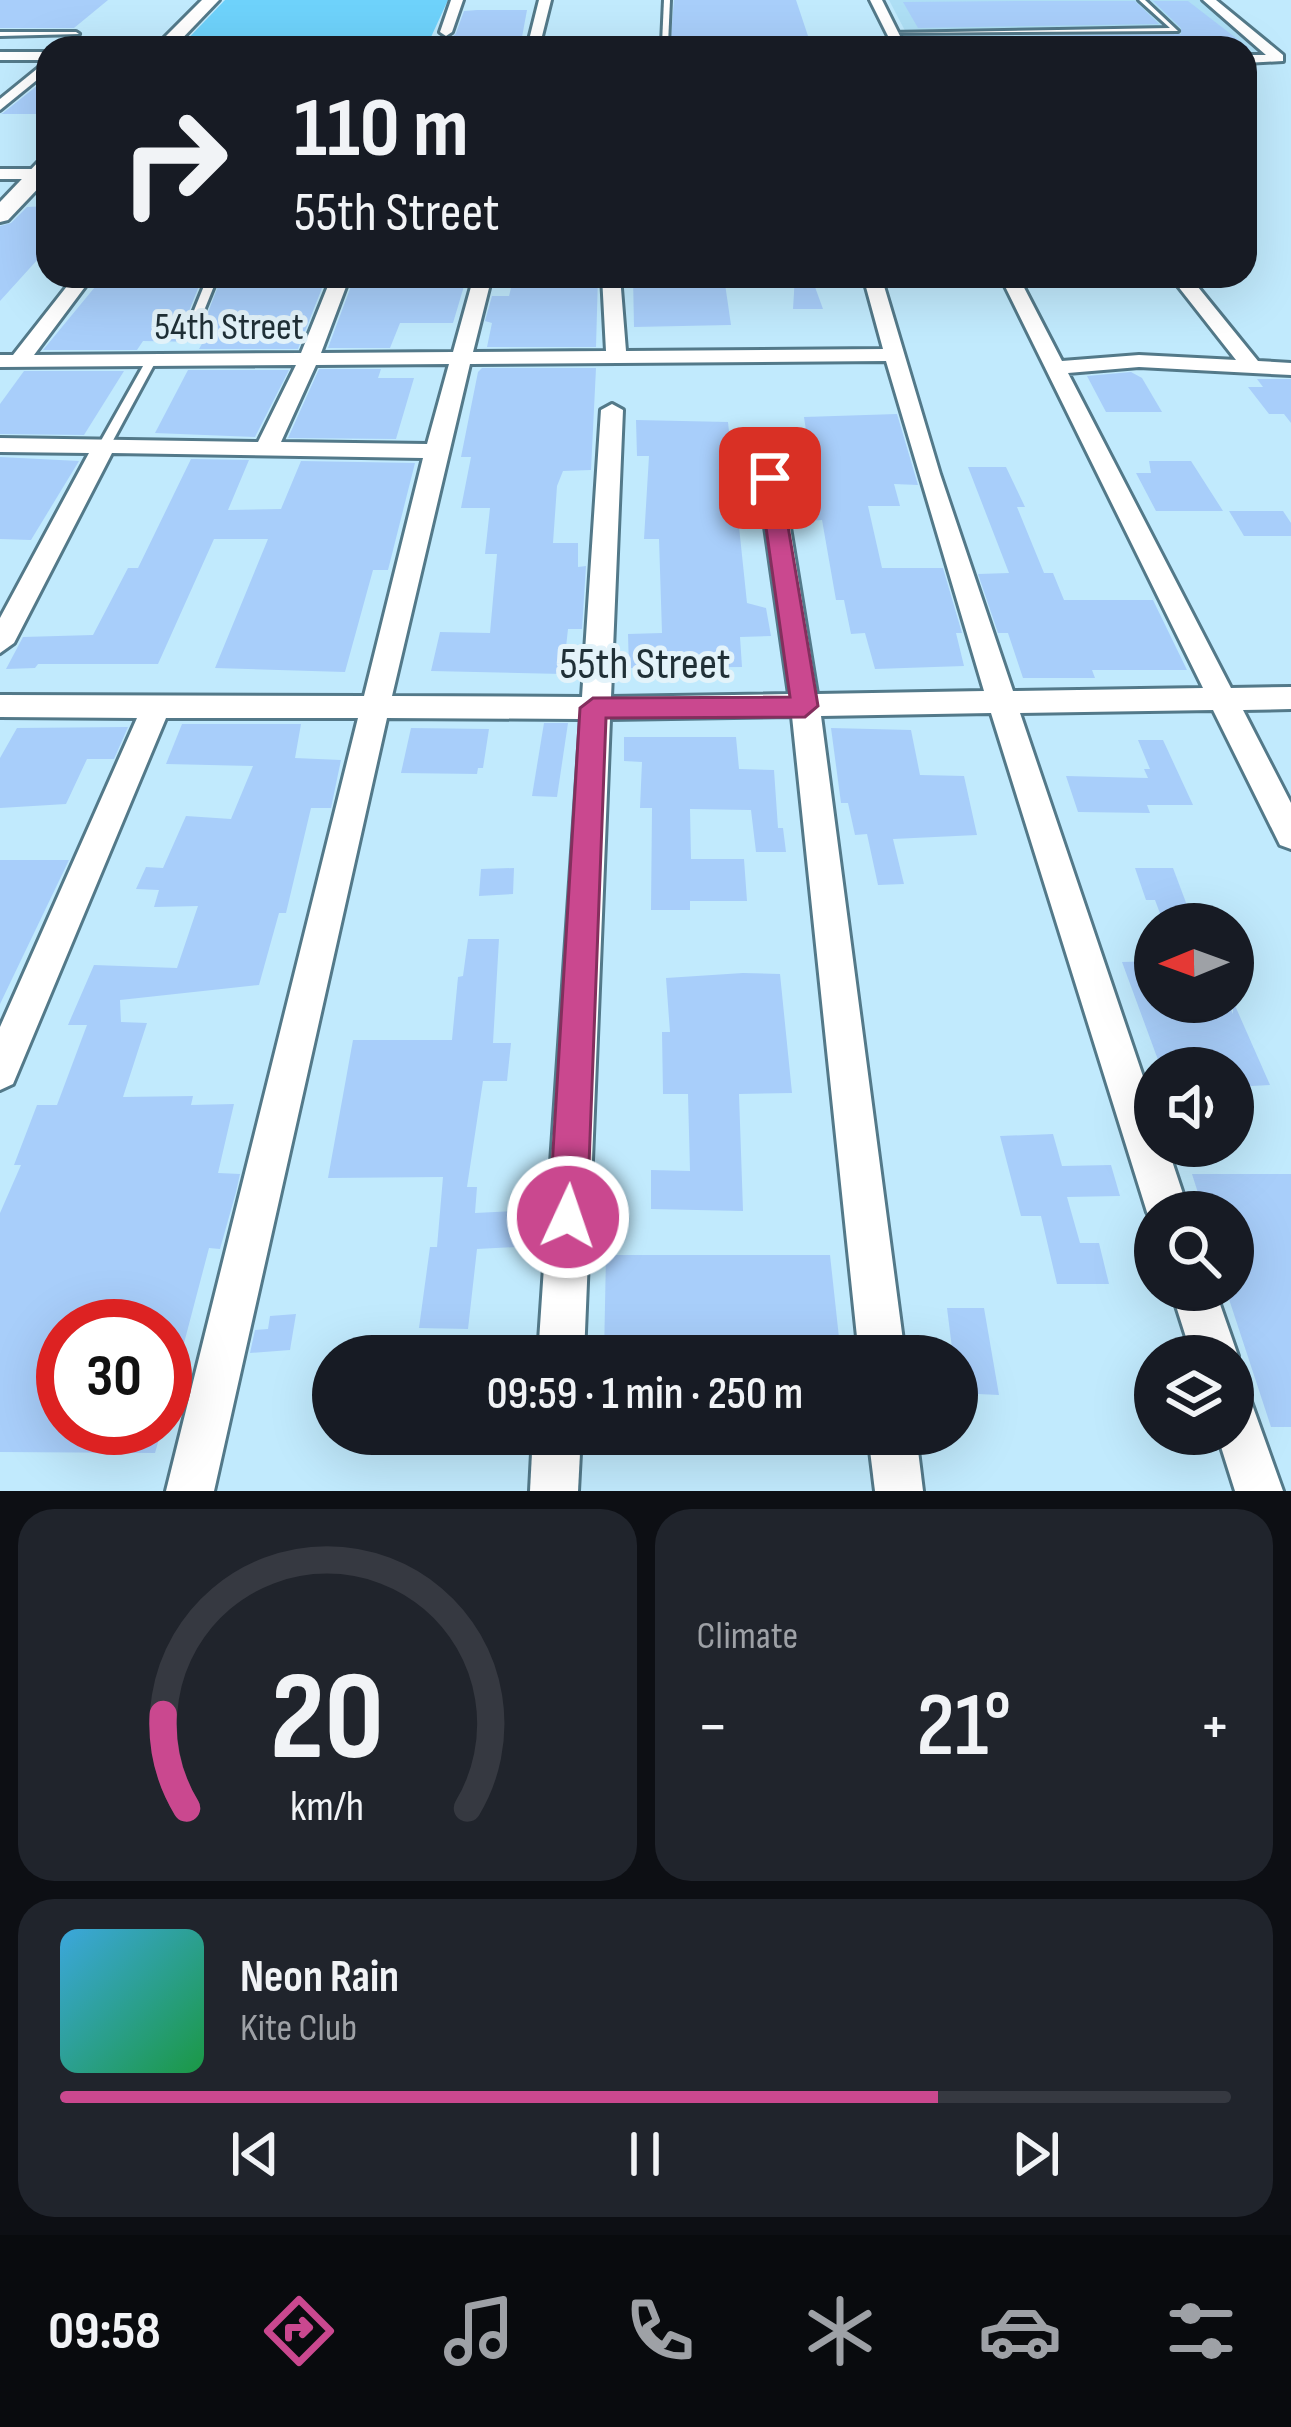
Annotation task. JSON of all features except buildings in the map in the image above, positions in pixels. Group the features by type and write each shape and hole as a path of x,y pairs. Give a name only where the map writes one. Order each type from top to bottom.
{"street":[{"path":"175,36 211,0"},
{"path":"446,32 457,0"},
{"path":"536,36 544,0"},
{"path":"876,0 894,36"},
{"path":"1209,0 1256,36"},
{"path":"1257,37 1291,69"},
{"path":"0,56 36,59"},
{"path":"0,106 36,72"},
{"path":"0,174 36,173"},
{"path":"0,215 36,181"},
{"path":"6,363 73,288"},
{"path":"266,449 336,288"},
{"path":"190,1491 436,451 480,288"},
{"path":"612,288 616,357"},
{"path":"875,288 1000,700 1161,1191"},
{"path":"1015,288 1291,835"},
{"path":"1189,288 1252,367"},
{"name":"54th Street","path":"6,363 892,355"},
{"path":"1054,368 1138,362 1291,369"},
{"path":"562,1335 612,410"},
{"path":"0,445 436,451"},
{"path":"0,643 104,446"},
{"path":"770,478 805,706 880,1335"},
{"name":"55th Street","path":"0,706 593,708 1291,698"},
{"path":"0,1072 157,705"},
{"path":"554,1491 555,1455"},
{"path":"895,1455 899,1491"},
{"path":"1247,1455 1259,1491"}],"lane":[{"path":"665,36 667,0"},
{"path":"892,33 1164,34 1176,30 1142,0"},
{"path":"0,34 76,34"},
{"path":"196,318 208,288"},
{"path":"104,446 151,361"}],"shaded area":[{"path":"225,0 448,0 432,36 190,36"},
{"path":"889,0 1204,0 1247,36 908,36"}],"route":[{"path":"568,1217 593,708 805,706 770,478"}]}
